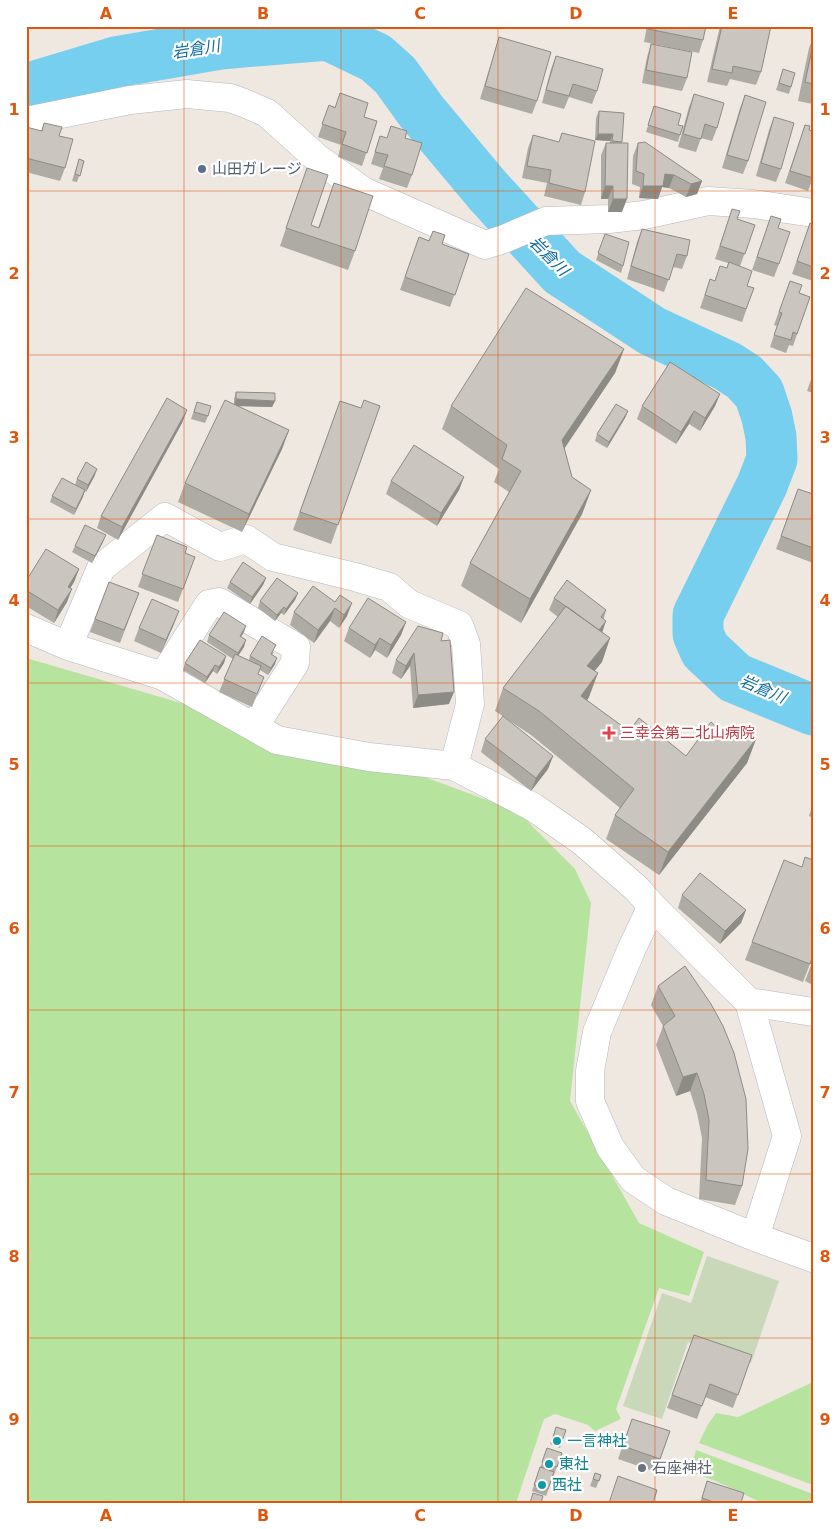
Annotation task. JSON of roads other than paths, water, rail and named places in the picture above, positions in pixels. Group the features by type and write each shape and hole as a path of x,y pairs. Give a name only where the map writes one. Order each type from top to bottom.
{"street":[{"path":"26,121 130,100 187,94 230,98 266,113 317,158 363,191 485,245 546,221 644,214 708,201 754,204 813,214"},
{"path":"68,646 101,568 164,517 220,547 246,539 273,557 389,587 409,604 459,625 466,644 470,704 454,766"},
{"path":"163,676 209,604 219,602 296,647 295,663 254,727"},
{"path":"26,628 68,646 163,676 277,740 370,757 454,766 533,807 582,841 637,889 749,1002 786,1136 755,1237"},
{"path":"652,906 632,948 597,1032 590,1071 590,1101 610,1147 633,1180 666,1201 813,1258"},
{"path":"749,1002 813,1012"}],"waterway":[{"path":"320,26 328,35"},
{"name":"岩倉川","path":"26,89 116,62 220,44 328,35 376,58 395,75 421,111 488,191 562,272 652,331 727,366 744,377 759,393 771,437 772,459 762,485 698,615 698,634 705,650 735,678 813,710"}],"place":[{"name":"山田ガレージ","path":"202,169"},
{"name":"三幸会第二北山病院","path":"609,733"},
{"name":"一言神社","path":"557,1441"},
{"name":"東社","path":"549,1464"},
{"name":"石座神社","path":"642,1468"},
{"name":"西社","path":"542,1485"}]}
